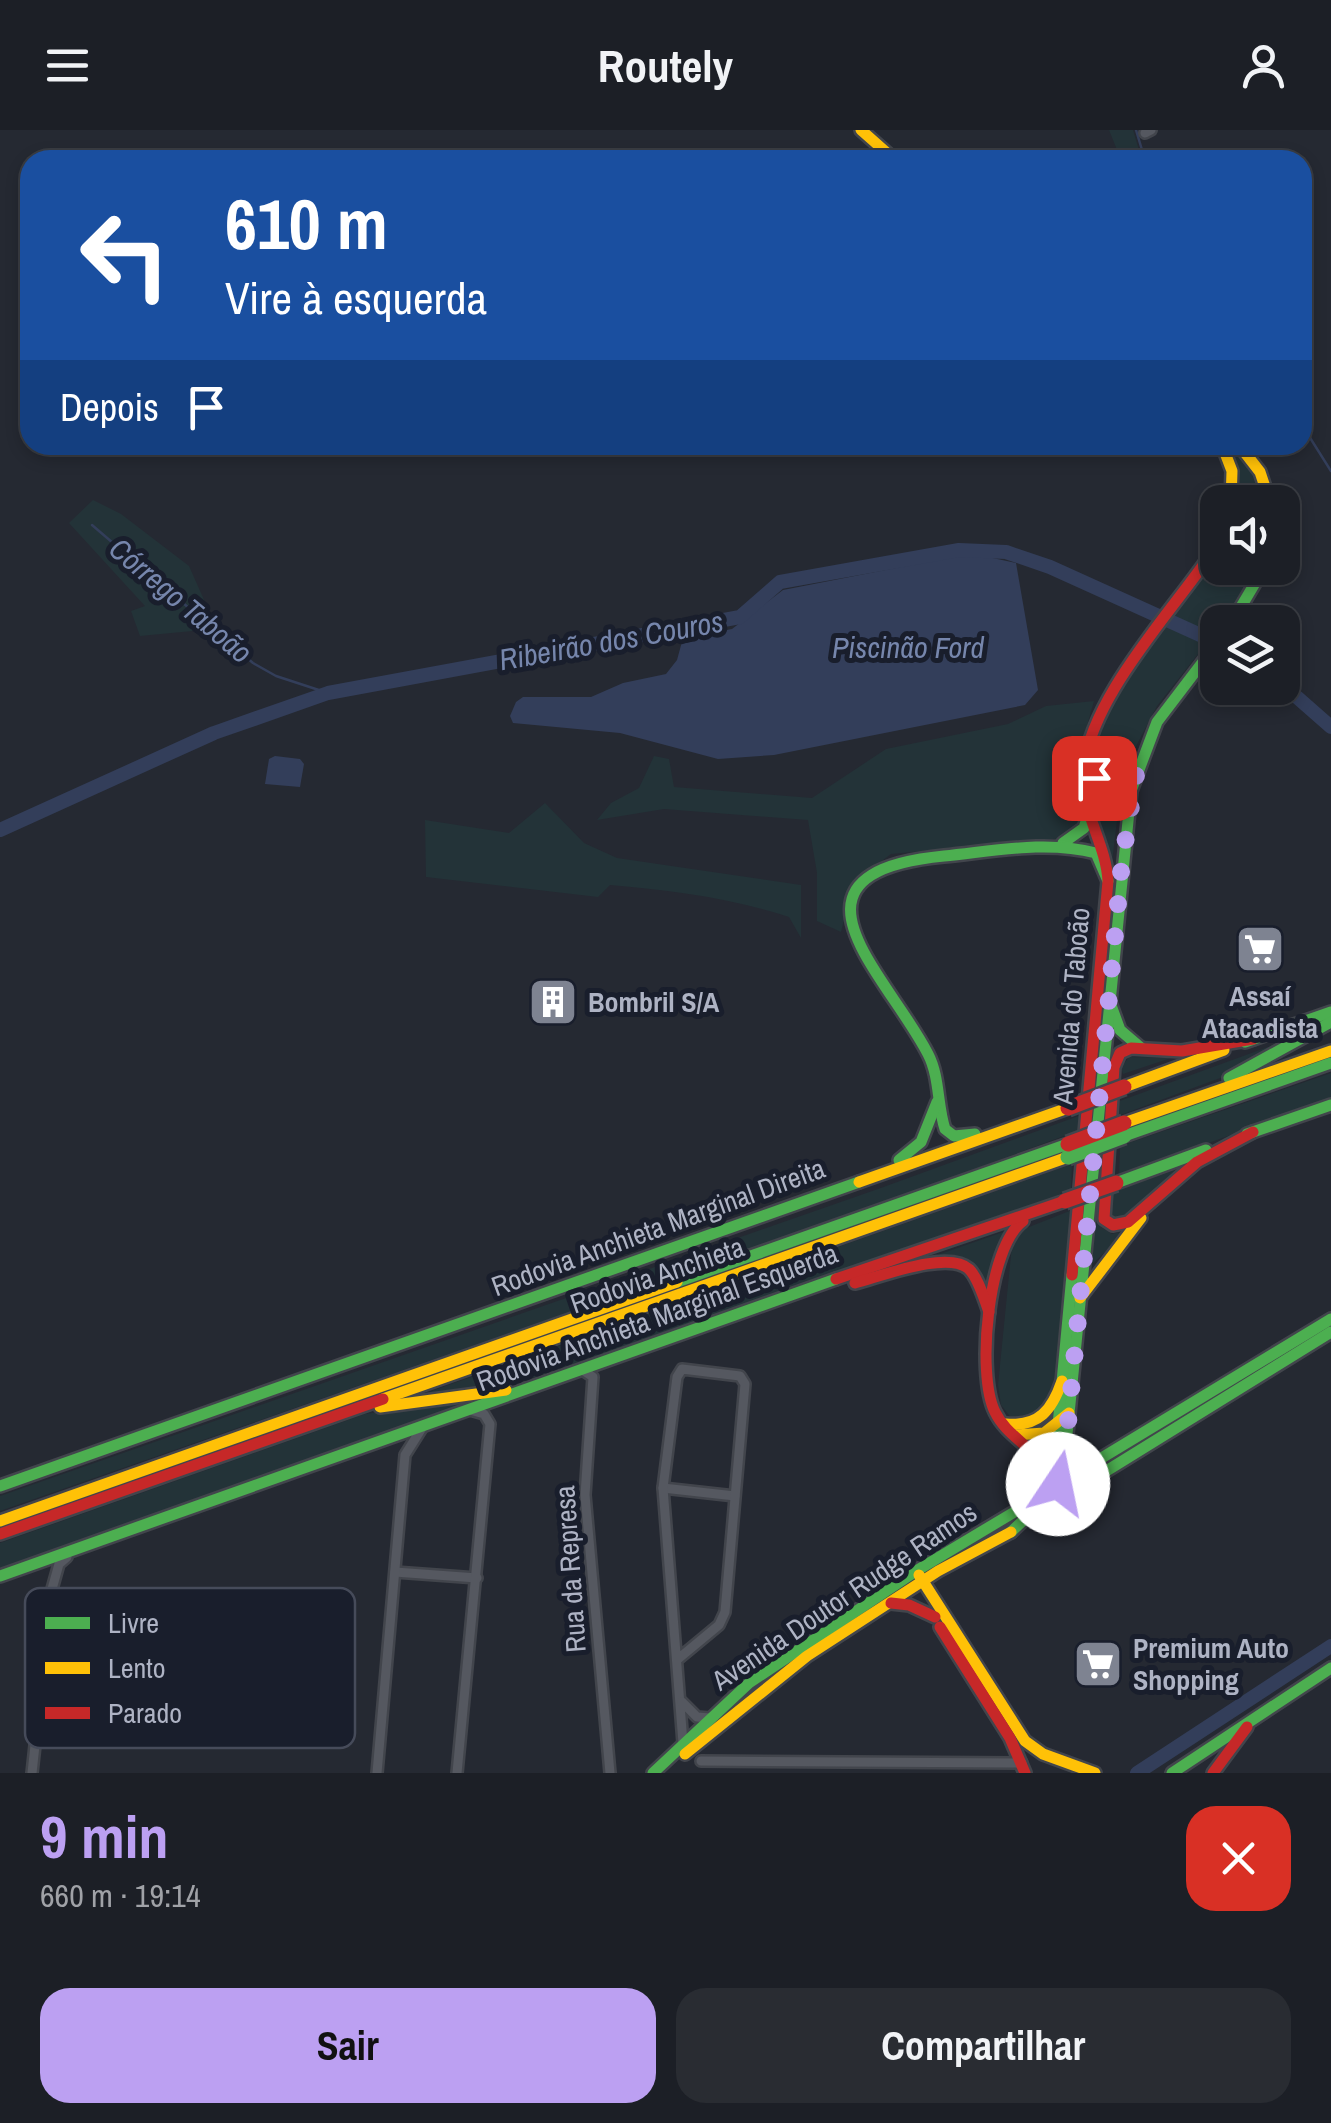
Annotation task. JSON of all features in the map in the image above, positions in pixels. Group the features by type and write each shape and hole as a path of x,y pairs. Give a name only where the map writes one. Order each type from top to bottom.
{"main road":[{"path":"851,130 872,150"},
{"path":"862,130 884,150"},
{"path":"1226,455 1232,470 1231,485"},
{"path":"1247,455 1264,485"},
{"name":"Avenida do Taboão","path":"1029,1511 1053,1480 1066,1444 1062,1381 1108,882 1104,844 1090,809 1083,776 1086,754 1118,688 1200,572"},
{"name":"Avenida do Taboão","path":"1053,1480 1080,1298 1127,820 1138,763 1157,722 1200,665"},
{"path":"1086,754 1094,778 1110,784 1125,779 1138,763"},
{"path":"1062,844 1084,828 1090,809"},
{"path":"1032,1120 954,1136 942,1123 940,1093 926,1049 858,954 851,924 858,892 879,869 899,860 1062,844 1096,853 1108,882"},
{"path":"1108,998 1120,1030 1141,1048"},
{"name":"Rodovia Anchieta Marginal Direita","path":"0,1486 1331,1012"},
{"path":"1180,1103 1331,1022"},
{"path":"1152,1204 1118,1225 1107,1222 1101,1213 1115,1062 1126,1049 1182,1051 1253,1039"},
{"name":"Rodovia Anchieta","path":"1124,1130 1180,1103 1331,1051"},
{"name":"Rodovia Anchieta","path":"0,1534 356,1410 1124,1130 1331,1062"},
{"path":"876,1175 921,1142 940,1093"},
{"name":"Rodovia Anchieta Marginal Esquerda","path":"0,1577 1331,1104"},
{"path":"1080,1298 1152,1204 1198,1162 1252,1132"},
{"name":"Rodovia Anchieta","path":"0,1521 1068,1150"},
{"path":"1044,1208 1015,1226 1006,1238 992,1321 990,1395 995,1412 1041,1458 1053,1480"},
{"path":"774,1304 947,1260 966,1266 977,1277 992,1321"},
{"name":"Avenida Doutor Rudge Ramos","path":"653,1773 692,1750 710,1718 750,1683 1331,1319"},
{"name":"Avenida Doutor Rudge Ramos","path":"1053,1480 1106,1462 1331,1332"},
{"path":"356,1410 461,1399 557,1378"},
{"path":"1011,1430 1040,1421 1052,1408 1062,1381"},
{"path":"1011,1430 1036,1436 1063,1419"},
{"path":"1066,1444 1078,1459 1106,1462"},
{"name":"Avenida Doutor Rudge Ramos","path":"666,1773 755,1694 890,1603 915,1579 951,1564 1029,1511"},
{"path":"950,1626 941,1592 951,1564"},
{"path":"915,1579 1024,1768"},
{"path":"915,1579 1036,1751 1046,1773"},
{"path":"890,1603 909,1605 935,1617"},
{"path":"1181,1770 1331,1668"},
{"path":"1213,1773 1258,1715"},
{"path":"1036,1751 1094,1773"}],"street":[{"name":"Rua da Represa","path":"581,1369 593,1376 584,1478 610,1773"},
{"path":"678,1659 723,1618 745,1384 740,1376 685,1369 677,1377 664,1488 681,1700 701,1773"},
{"path":"457,1773 490,1424 484,1414 470,1410"},
{"path":"377,1773 405,1456 422,1428"},
{"path":"664,1488 736,1496"},
{"path":"52,1588 61,1561 88,1544"},
{"path":"0,1577 46,1570 52,1588"},
{"path":"394,1572 477,1578"},
{"path":"681,1700 691,1714 710,1718"},
{"path":"32,1773 35,1748"},
{"path":"692,1750 767,1767 1024,1768"}],"shaded area":[{"path":"1109,130 1133,130 1139,150 1117,150"},
{"path":"1228,455 1242,455 1261,485 1232,485"},
{"path":"93,500 121,514 189,566 209,611 203,630 140,636 131,611 145,606 69,523"},
{"path":"1200,582 1200,585 1249,585 1235,605 1200,605 1200,652 1157,706 1122,773 1117,777 1099,776 1092,762 1098,738 1144,657"},
{"path":"1094,701 1074,772 1080,825 1064,838 891,854 863,875 851,892 841,932 817,921 817,873 808,820 664,809 597,820 611,803 639,788 654,756 669,759 674,787 812,798 886,749 1008,724 1046,706"},
{"path":"1086,776 1099,789 1121,786 1112,863"},
{"path":"545,803 584,843 617,858 801,885 801,938 789,917 700,896 610,885 598,897 426,877 425,820 509,833"},
{"path":"1276,1044 1231,1074 924,1188 0,1511 0,1496 878,1189"},
{"path":"1129,1057 1171,1058 1123,1074 1121,1068"},
{"path":"1331,1073 1331,1099 1119,1175 1120,1146"},
{"path":"1072,1164 1071,1189 1056,1196 535,1377 423,1394"},
{"path":"1189,1165 1119,1221 1111,1219 1112,1192"},
{"path":"1099,1197 1101,1227 1112,1234 1129,1230 1091,1265"},
{"path":"1072,1210 1056,1377 1042,1415 1012,1419 1001,1405 998,1385 1012,1245 1024,1229"},
{"path":"1009,1230 990,1295 978,1271 923,1260"},
{"path":"494,1396 0,1570 0,1543 365,1414"}],"water":[{"name":"Piscinão Ford","path":"952,557 988,557 1016,563 1038,690 1025,705 774,755 718,759 620,733 513,723 510,716 523,697 591,697 623,683 666,674 677,660 683,638 732,629 783,590"},
{"path":"269,759 300,759 304,764 300,787 265,784"}],"waterway":[{"path":"1136,130 1142,150"},
{"path":"1312,441 1331,471"},
{"name":"Córrego Taboão","path":"92,525 253,663 276,676 328,693"},
{"name":"Ribeirão dos Couros","path":"0,830 214,733 328,693 740,617 780,582 959,550 1006,552 1050,567 1200,635"},
{"name":"Ribeirão dos Couros","path":"1300,700 1331,727"},
{"path":"1137,1773 1331,1646"}],"traffic: fast":[{"path":"1242,605 1254,585"},
{"path":"1011,1532 1048,1497 1065,1454 1131,791 1157,722 1200,666"},
{"path":"1086,760 1094,778 1106,781 1122,778 1135,767"},
{"path":"1063,843 1084,828 1090,809"},
{"path":"975,1134 954,1136 945,1129 928,1054 869,961 855,931 851,905 861,883 891,866 944,856 1039,847 1096,853 1108,881"},
{"path":"1108,997 1120,1030 1141,1048"},
{"path":"1245,1042 1331,1012"},
{"path":"1229,1078 1331,1022"},
{"path":"1124,1136 1331,1063"},
{"path":"899,1160 921,1142 937,1102"},
{"path":"1247,1134 1331,1105"},
{"path":"1068,1157 1124,1136"},
{"path":"677,1282 1068,1144"},
{"path":"1116,1183 1206,1150"},
{"path":"0,1486 859,1182"},
{"path":"653,1773 749,1683 916,1571 1026,1505 1048,1477 1058,1425 1072,1275"},
{"path":"0,1576 836,1279"},
{"path":"1052,1488 1331,1319"},
{"path":"1040,1512 1331,1332"},
{"path":"1066,1444 1079,1459 1100,1462"},
{"path":"1172,1773 1331,1668"}],"traffic: slow":[{"path":"861,130 884,150"},
{"path":"1226,455 1232,471 1232,485"},
{"path":"1247,455 1264,485"},
{"path":"1124,1087 1224,1050"},
{"path":"1124,1123 1331,1051"},
{"path":"859,1182 1068,1108"},
{"path":"383,1399 1068,1157"},
{"path":"1080,1298 1141,1218"},
{"path":"0,1521 677,1282"},
{"path":"1006,1424 1027,1423 1043,1414 1062,1381"},
{"path":"380,1407 506,1390"},
{"path":"1016,1435 1044,1433 1069,1413"},
{"path":"685,1754 807,1656 938,1571 1011,1532"},
{"path":"919,1575 1025,1741 1043,1754 1095,1773"}],"traffic: jam":[{"path":"1072,1275 1108,881 1084,789 1088,747 1116,685 1200,568"},
{"path":"1253,1039 1182,1051 1131,1048 1120,1053 1114,1067 1104,1219 1113,1225 1128,1222 1197,1162 1253,1132"},
{"path":"1068,1108 1124,1087"},
{"path":"1068,1144 1124,1123"},
{"path":"1065,1201 1116,1183"},
{"path":"836,1279 1065,1201"},
{"path":"1023,1221 1001,1256 994,1282 986,1370 995,1412 1037,1458 1048,1477"},
{"path":"855,1283 914,1266 959,1264 976,1278 989,1312"},
{"path":"0,1534 383,1399"},
{"path":"891,1603 909,1605 935,1617"},
{"path":"940,1627 1010,1738 1025,1773"},
{"path":"1213,1773 1247,1727"}],"place":[{"name":"Assaí Atacadista","path":"1260,949"},
{"name":"Bombril S/A","path":"553,1002"},
{"name":"Premium Auto Shopping","path":"1098,1664"}],"route":[{"path":"1058,1484 1066,1444 1122,862 1138,763 1125,779 1115,783 1094,778"}]}
